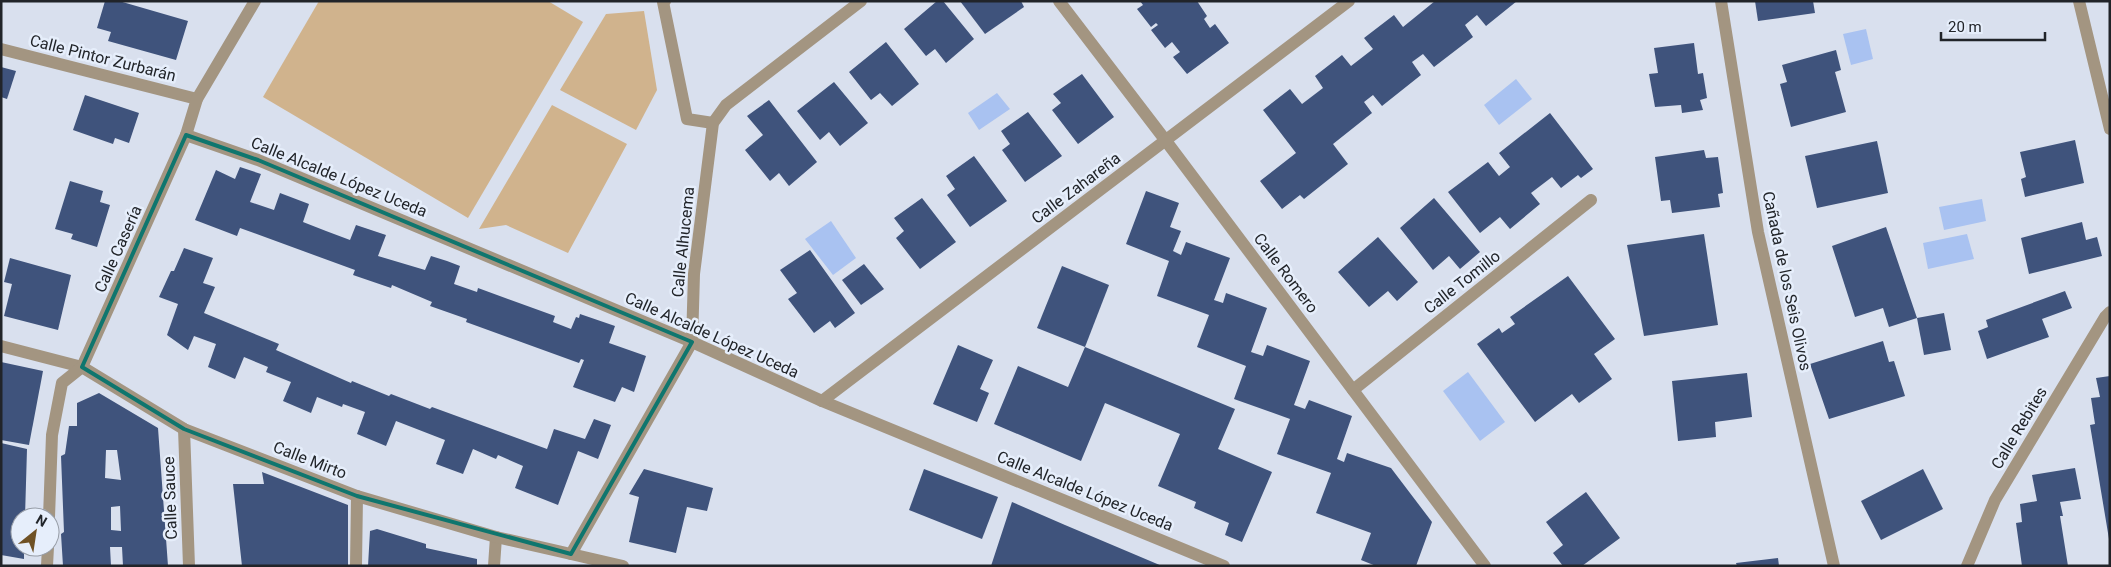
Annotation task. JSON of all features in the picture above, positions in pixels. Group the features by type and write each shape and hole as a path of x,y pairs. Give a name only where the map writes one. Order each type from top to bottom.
{"street":[{"name":"Calle Casería","path":"49,507 52,435 62,383 82,367 186,135 197,99 255,1"},
{"path":"665,1 663,2 687,119 713,123 726,105 861,1"},
{"name":"Calle Romero","path":"1059,1 1485,566"},
{"name":"Calle Zahareña","path":"822,401 1349,1"},
{"name":"Cañada de los Seis Olivos","path":"1721,1 1758,232 1834,566"},
{"path":"2079,1 2110,129"},
{"name":"Calle Pintor Zurbarán","path":"1,49 197,99"},
{"name":"Calle Alhucema","path":"571,554 692,342 694,274 713,123"},
{"name":"Calle Alcalde López Uceda","path":"186,135 258,160 692,342 822,401 1224,566"},
{"name":"Calle Tomillo","path":"1353,390 1591,200"},
{"name":"Calle Rebites","path":"1967,566 1995,500 2105,317 2110,312"},
{"name":"Calle Mirto","path":"1,346 82,367 184,429 357,496 496,537 623,566"},
{"name":"Calle Sauce","path":"184,429 189,566"},
{"path":"356,566 357,496"},
{"path":"494,566 496,537"}],"highlighted area":[{"path":"186,135 258,160 692,342 571,554 357,496 184,429 82,367"}],"shaded area":[{"path":"319,1 548,1 583,22 468,218 263,97"},
{"path":"644,11 657,90 636,130 560,90 606,14"},
{"path":"552,105 627,144 568,253 506,225 479,229"}],"water":[{"path":"1866,29 1873,59 1851,65 1843,34"},
{"path":"1516,79 1532,99 1499,125 1484,105"},
{"path":"997,93 1010,109 979,130 968,113"},
{"path":"1982,199 1986,221 1944,230 1939,207"},
{"path":"831,221 856,258 833,275 805,239"},
{"path":"1967,234 1974,259 1928,269 1923,243"},
{"path":"1468,372 1505,422 1480,441 1443,391"}],"building":[{"path":"105,1 119,1 188,21 176,60 108,41 111,32 97,28"},
{"path":"937,1 943,1 974,39 946,63 935,49 926,56 904,29"},
{"path":"960,1 1021,1 1024,7 985,34"},
{"path":"1140,1 1197,1 1207,16 1204,19 1210,28 1215,24 1229,43 1187,74 1173,57 1180,52 1172,42 1165,48 1151,30 1158,25 1156,23 1151,27 1137,9 1143,5"},
{"path":"1435,1 1517,1 1486,26 1477,15 1465,25 1473,37 1434,67 1423,54 1412,62 1421,75 1382,106 1373,95 1364,102 1372,113 1333,144 1348,164 1304,199 1300,195 1282,209 1260,181 1296,153 1263,110 1290,89 1302,104 1323,88 1315,76 1342,55 1351,66 1373,49 1364,38 1394,15 1403,27"},
{"path":"1755,1 1813,1 1815,13 1758,21"},
{"path":"886,42 919,84 892,106 880,93 871,100 849,72"},
{"path":"1694,43 1698,74 1703,73 1707,98 1700,100 1703,110 1682,113 1681,105 1655,107 1649,74 1658,73 1654,48"},
{"path":"1836,50 1841,70 1835,72 1846,112 1791,127 1780,84 1787,82 1782,65"},
{"path":"1,67 16,71 7,99 1,97"},
{"path":"1082,74 1114,117 1078,144 1052,110 1061,103 1053,94"},
{"path":"834,82 868,123 840,146 829,132 820,140 797,111"},
{"path":"85,95 139,113 129,143 115,138 113,144 73,130"},
{"path":"769,100 817,162 789,186 779,173 770,181 745,150 763,135 747,116"},
{"path":"1028,112 1062,156 1025,182 1002,150 1010,144 1001,131"},
{"path":"1550,113 1593,169 1581,178 1578,175 1561,188 1552,177 1531,193 1540,204 1510,229 1500,217 1480,233 1448,192 1488,162 1499,176 1510,167 1499,153"},
{"path":"2075,140 2084,183 2025,197 2021,179 2026,177 2020,152"},
{"path":"1877,141 1888,193 1817,208 1805,156"},
{"path":"1704,150 1706,158 1718,157 1723,193 1718,194 1720,207 1672,213 1670,200 1661,201 1655,157"},
{"path":"974,156 1007,201 970,227 947,195 955,189 946,176"},
{"path":"240,167 261,174 250,202 274,210 280,193 309,204 303,222 350,240 356,225 386,235 378,256 425,270 431,256 447,261 460,266 454,284 477,292 478,288 555,316 553,322 571,329 576,317 579,318 580,314 615,326 609,343 646,356 634,392 622,387 615,402 573,387 584,360 581,359 579,363 466,322 467,319 430,306 432,302 392,285 391,288 353,275 355,270 240,228 237,236 195,220 216,170 235,179"},
{"path":"70,181 103,191 100,202 110,205 97,247 71,239 73,234 55,229"},
{"path":"1146,191 1179,203 1170,227 1181,231 1173,251 1181,255 1186,242 1230,258 1214,300 1223,303 1226,293 1267,308 1251,352 1263,356 1267,345 1310,361 1294,405 1305,409 1309,400 1352,416 1337,459 1344,462 1347,453 1391,468 1432,522 1416,566 1376,566 1361,560 1371,533 1316,513 1331,473 1277,454 1290,419 1234,399 1246,366 1197,347 1209,315 1157,296 1169,261 1126,244"},
{"path":"922,198 956,242 920,269 896,238 904,231 894,218"},
{"path":"1434,198 1480,252 1460,269 1449,256 1433,270 1400,228"},
{"path":"2082,222 2086,240 2097,237 2102,256 2029,274 2021,238"},
{"path":"1886,227 1917,318 1889,327 1883,308 1855,317 1832,246"},
{"path":"1704,234 1718,325 1644,336 1627,245"},
{"path":"1378,237 1418,282 1397,301 1388,291 1369,307 1338,272"},
{"path":"184,248 213,258 203,283 215,287 204,313 279,344 276,350 351,383 352,381 389,396 391,394 430,409 432,407 547,449 554,429 585,439 594,419 611,425 598,459 578,451 558,505 515,488 523,466 498,455 496,459 473,449 463,474 436,464 445,440 396,421 386,446 357,434 365,412 343,404 342,407 317,397 311,413 283,401 291,382 266,372 268,367 244,357 235,379 208,367 216,344 194,336 188,350 167,335 178,304 159,297 171,271 174,271"},
{"path":"810,250 855,313 835,328 830,321 814,333 788,299 797,293 780,270"},
{"path":"10,258 71,275 58,330 4,316 12,284 4,282"},
{"path":"864,264 884,289 861,305 842,280"},
{"path":"1062,266 1109,285 1085,347 1037,328"},
{"path":"1568,276 1615,339 1594,354 1612,379 1579,403 1572,394 1535,422 1477,344 1499,328 1502,333 1515,324 1510,317"},
{"path":"2065,291 2072,308 2042,319 2049,337 1987,359 1978,331 1988,327 1986,320"},
{"path":"1944,313 1951,350 1924,355 1917,318"},
{"path":"1883,341 1889,362 1894,361 1905,396 1829,419 1810,364"},
{"path":"958,345 993,360 980,389 989,393 977,422 933,404"},
{"path":"1085,347 1235,409 1218,449 1272,472 1242,542 1225,535 1229,523 1194,508 1196,502 1158,486 1180,434 1105,403 1081,461 994,424 1018,366 1068,387"},
{"path":"1,362 43,371 29,445 1,440"},
{"path":"1747,373 1752,417 1715,422 1716,437 1678,441 1672,381"},
{"path":"2110,376 2109,539 2090,425 2095,424 2091,398 2100,397 2096,378"},
{"path":"99,393 158,428 168,566 123,566 122,547 110,547 111,566 63,566 61,534 64,532 61,456 65,454 69,426 77,426 77,403","holes":["106,450 117,450 121,480 105,478","120,506 121,531 111,530 111,507"]},
{"path":"1,443 27,449 25,507 10,507 10,557 1,555"},
{"path":"2075,468 2081,499 2060,502 2063,516 2060,516 2068,566 2022,566 2016,523 2022,522 2020,504 2037,501 2032,475"},
{"path":"644,469 713,488 707,511 687,507 676,553 629,542 639,497 629,494"},
{"path":"924,469 998,497 982,539 909,510"},
{"path":"1923,469 1943,509 1881,540 1861,501"},
{"path":"262,472 348,505 348,566 242,566 233,484 264,484"},
{"path":"1586,492 1620,538 1582,566 1563,566 1553,553 1563,545 1546,522"},
{"path":"1012,502 1065,525 1162,566 991,566"},
{"path":"377,529 426,544 426,548 477,559 477,566 368,566 370,531"},
{"path":"1778,558 1779,566 1737,566 1736,563"}]}
